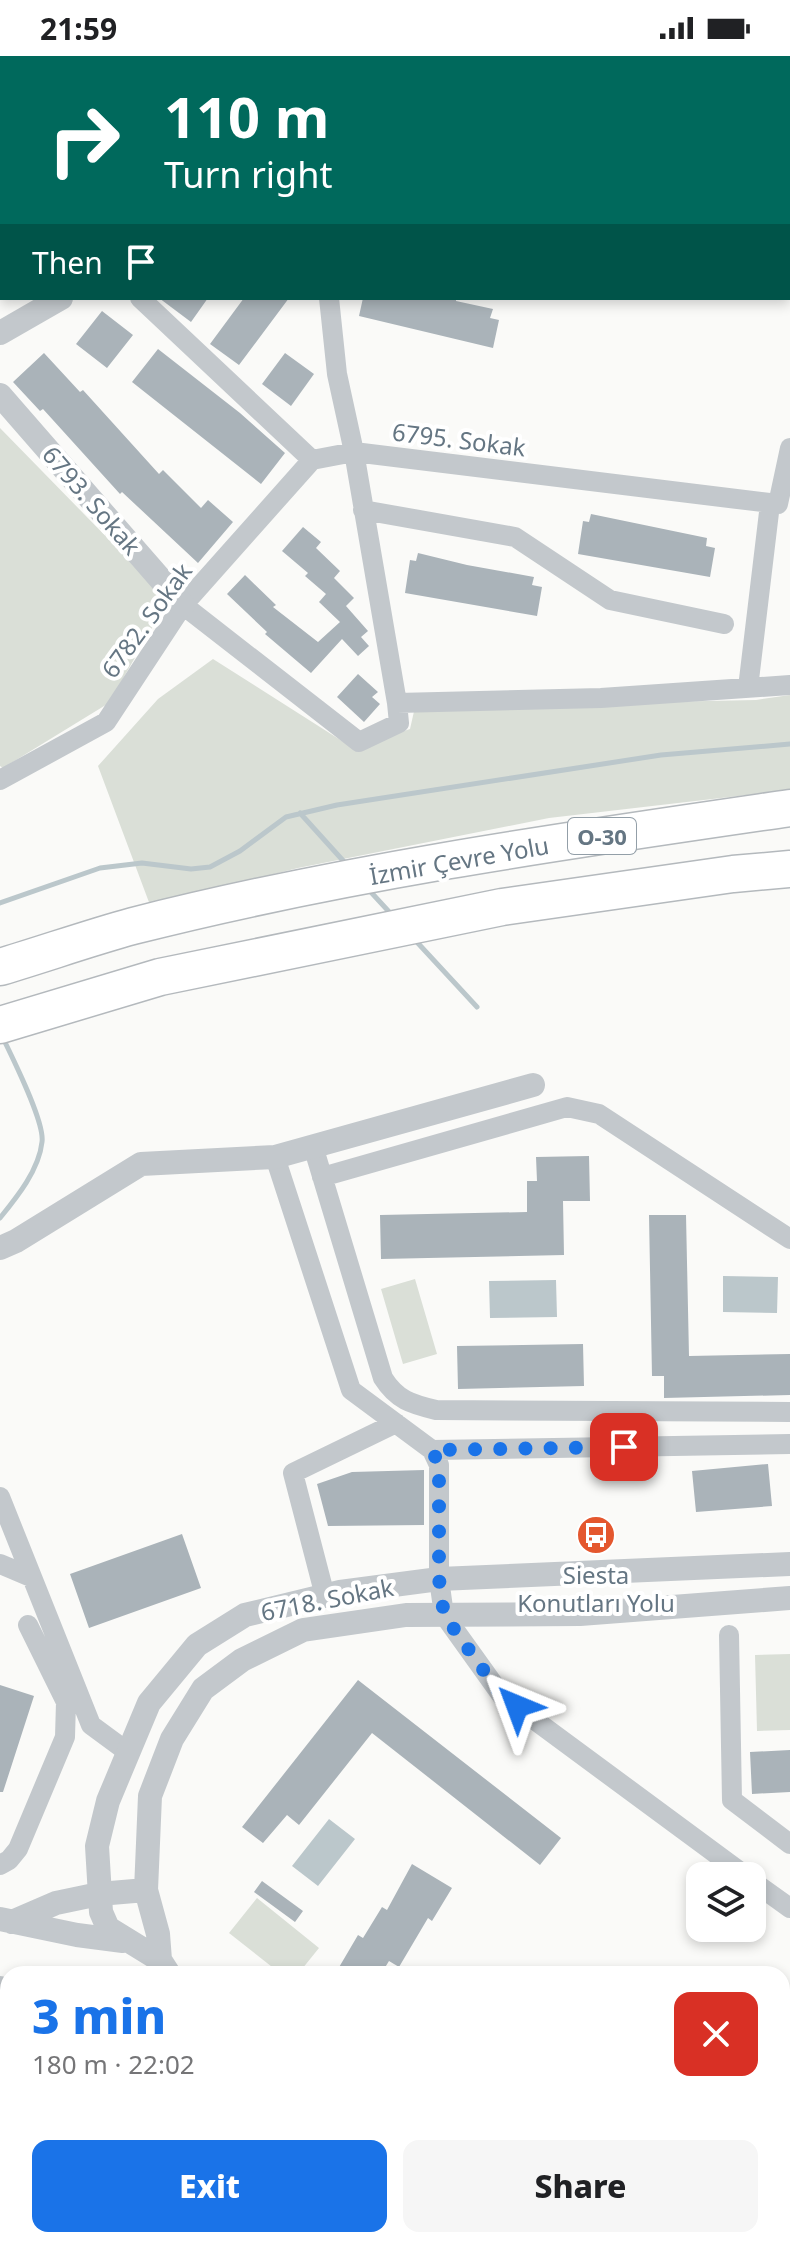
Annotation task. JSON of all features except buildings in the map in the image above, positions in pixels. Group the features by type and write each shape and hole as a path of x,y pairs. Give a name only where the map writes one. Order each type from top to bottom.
{"highway":[{"name":"İzmir Çevre Yolu","path":"0,967 130,927 319,884 414,866 790,808"},
{"name":"O-30","path":"0,1025 160,977 502,907 733,874 790,869"},
{"path":"733,874 779,892 790,891"}],"street":[{"path":"0,333 58,300"},
{"path":"142,300 312,460"},
{"path":"183,605 359,742 399,723 354,452 337,374 329,300"},
{"name":"6793. Sokak","path":"0,395 183,605"},
{"path":"748,688 770,504 778,504 790,448"},
{"name":"6795. Sokak","path":"312,460 354,452 770,504"},
{"name":"6782. Sokak","path":"2,777 106,722 183,605 312,460"},
{"path":"363,510 515,537 610,600 724,624"},
{"path":"397,703 601,698 790,685"},
{"path":"0,1248 141,1164 275,1157 533,1085"},
{"path":"322,1177 567,1107 599,1114 790,1239"},
{"path":"313,1146 383,1378 393,1394 408,1404 436,1410 790,1412"},
{"path":"275,1157 351,1390 432,1450 439,1465 439,1579 444,1615 502,1696 727,1862"},
{"path":"325,1596 293,1473 396,1423"},
{"path":"432,1450 790,1444"},
{"path":"0,1497 91,1725 129,1753"},
{"path":"0,1564 31,1577"},
{"name":"6718. Sokak","path":"164,1966 108,1928 101,1912 97,1846 108,1801 149,1703 197,1645 245,1615 325,1596 439,1579 790,1564"},
{"name":"6718. Sokak","path":"165,1966 146,1890 150,1796 172,1739 203,1689 242,1660 303,1630 406,1615 580,1614 790,1598"},
{"path":"0,1865 18,1849 65,1737 66,1702 28,1625"},
{"path":"729,1635 732,1800 790,1844"},
{"path":"6,1920 56,1903 99,1894 146,1890"},
{"path":"766,1891 790,1908"},
{"path":"6,1920 126,1941 158,1934"}],"shaded area":[{"path":"0,428 168,600 109,703 3,768 0,766"},
{"path":"213,659 353,748 410,729 415,707 756,700 790,695 790,790 549,818 298,868 150,905 98,766 158,699"},
{"path":"723,1276 778,1277 777,1313 723,1312"},
{"path":"415,1279 437,1354 403,1364 381,1289"},
{"path":"556,1280 557,1317 490,1318 489,1281"},
{"path":"790,1654 790,1730 757,1731 755,1655"},
{"path":"329,1819 355,1839 318,1886 292,1866"},
{"path":"257,1898 319,1948 304,1966 271,1966 229,1933"}],"waterway":[{"path":"0,903 100,868 142,863 191,869 210,867 240,851 286,817 337,805 661,755 790,744"},
{"path":"300,813 347,865"},
{"path":"369,890 392,915"},
{"path":"415,940 477,1007"},
{"path":"0,1218 32,1173 42,1142 33,1105 2,1036"}],"place":[{"name":"Siesta Konutları Yolu","path":"596,1535"}],"route":[{"path":"517,1706 502,1696 444,1615 439,1579 439,1465 432,1450 624,1447"}]}
